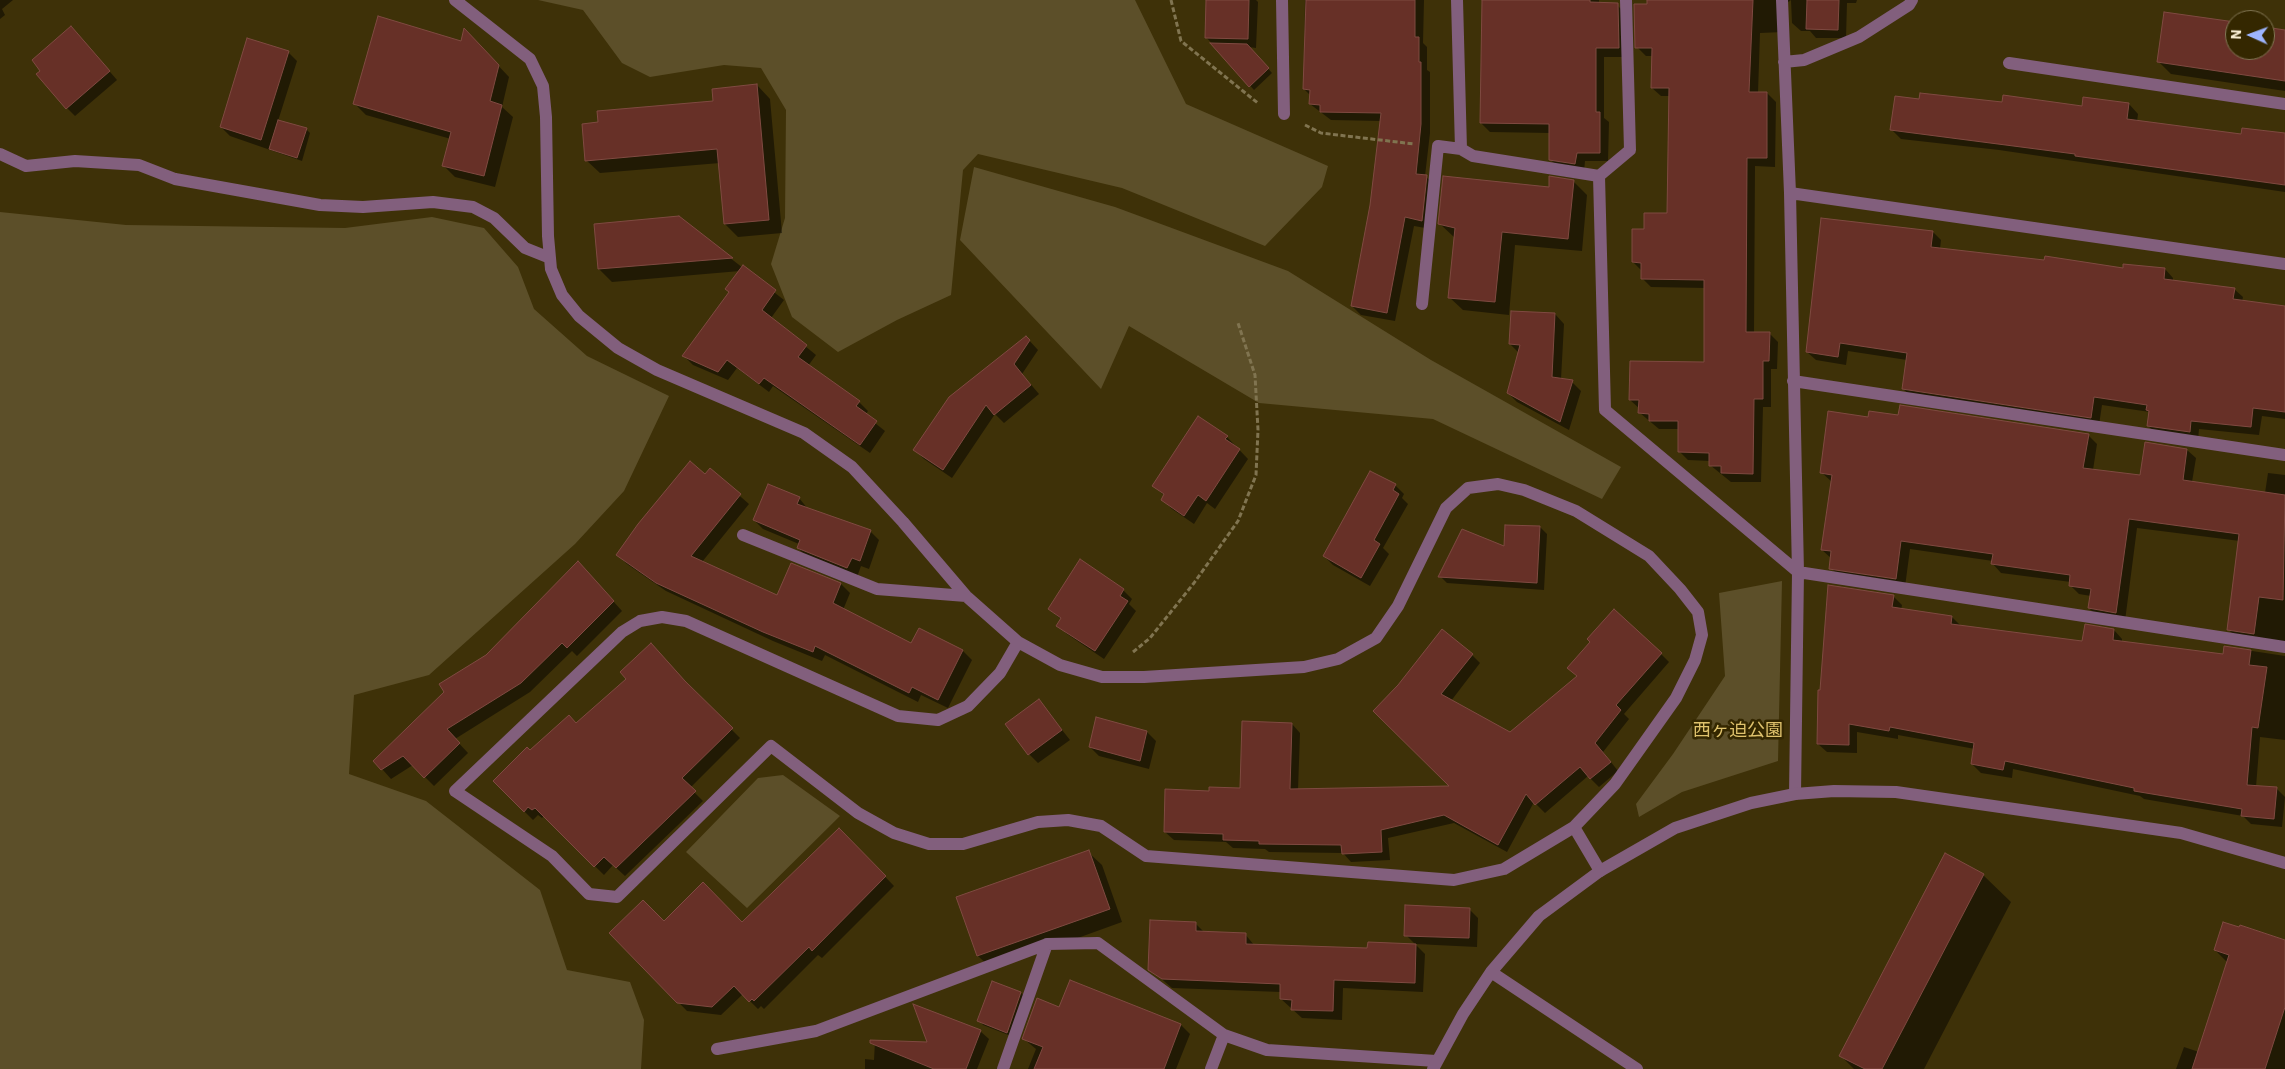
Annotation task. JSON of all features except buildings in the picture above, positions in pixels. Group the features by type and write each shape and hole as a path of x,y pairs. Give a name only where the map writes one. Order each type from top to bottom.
{"street":[{"path":"455,0 530,59 542,86 551,269 562,295 579,316 618,348 657,370 804,433 852,467 903,522 966,596 1018,642 1060,665 1102,677 1144,677 1304,667 1338,659 1376,638 1398,606 1446,508 1468,488 1498,484 1524,490 1576,511 1648,556 1680,589 1698,612 1702,635 1695,660 1676,698 1615,784 1574,827 1504,869 1454,880 1146,856 1100,826 1068,820 1038,822 963,844 929,844 894,833 858,813 771,746 617,897 589,894 552,856 455,791 622,632 640,621 662,617 686,621 898,716 938,720 968,706 1000,673 1018,642"},
{"path":"1282,0 1284,114"},
{"path":"1457,0 1461,149"},
{"path":"1422,304 1438,146 1461,149 1473,156 1598,176 1630,150 1626,0"},
{"path":"1782,0 1790,193 1798,572 1795,794"},
{"path":"1784,62 1804,60 1859,37 1909,5 1912,0"},
{"path":"2009,63 2285,104"},
{"path":"0,154 26,166 75,161 139,165 175,179 320,206 363,208 433,202 473,207 494,218 525,248 550,258"},
{"path":"1598,176 1605,410 1798,572 2285,647"},
{"path":"1790,193 2285,264"},
{"path":"1793,381 2285,456"},
{"path":"743,535 877,589 966,596"},
{"path":"717,1049 816,1031 1046,944 1098,943 1224,1035 1267,1050 1434,1065 1462,1014 1491,972 1539,916 1600,871 1675,828 1751,803 1795,794 1834,791 1896,792 2181,833 2285,863"},
{"path":"1574,827 1600,871"},
{"path":"1003,1069 1046,944"},
{"path":"1491,972 1637,1069"},
{"path":"1211,1069 1224,1035"}],"path":[{"path":"1102,677 1150,638 1194,583 1238,521 1256,475 1258,430 1255,375 1238,324"}],"green space":[{"path":"538,0 1135,0 1186,104 1328,166 1322,187 1265,246 1122,188 978,154 963,170 951,295 897,320 838,352 792,317 771,264 785,218 786,110 761,68 724,65 650,77 622,63 583,10"},
{"path":"974,167 1115,207 1288,271 1431,360 1621,467 1602,499 1433,419 1259,403 1129,326 1101,389 960,240"},
{"path":"0,212 126,225 345,228 432,217 484,228 518,267 534,309 587,356 669,396 624,491 575,544 429,675 354,695 349,774 426,801 540,890 567,970 630,982 644,1020 641,1069 0,1069"},
{"name":"西ヶ迫公園","path":"1782,581 1778,761 1682,792 1639,817 1636,804 1673,754 1725,676 1719,593"},
{"path":"783,775 840,816 747,908 686,852 758,778"}]}
